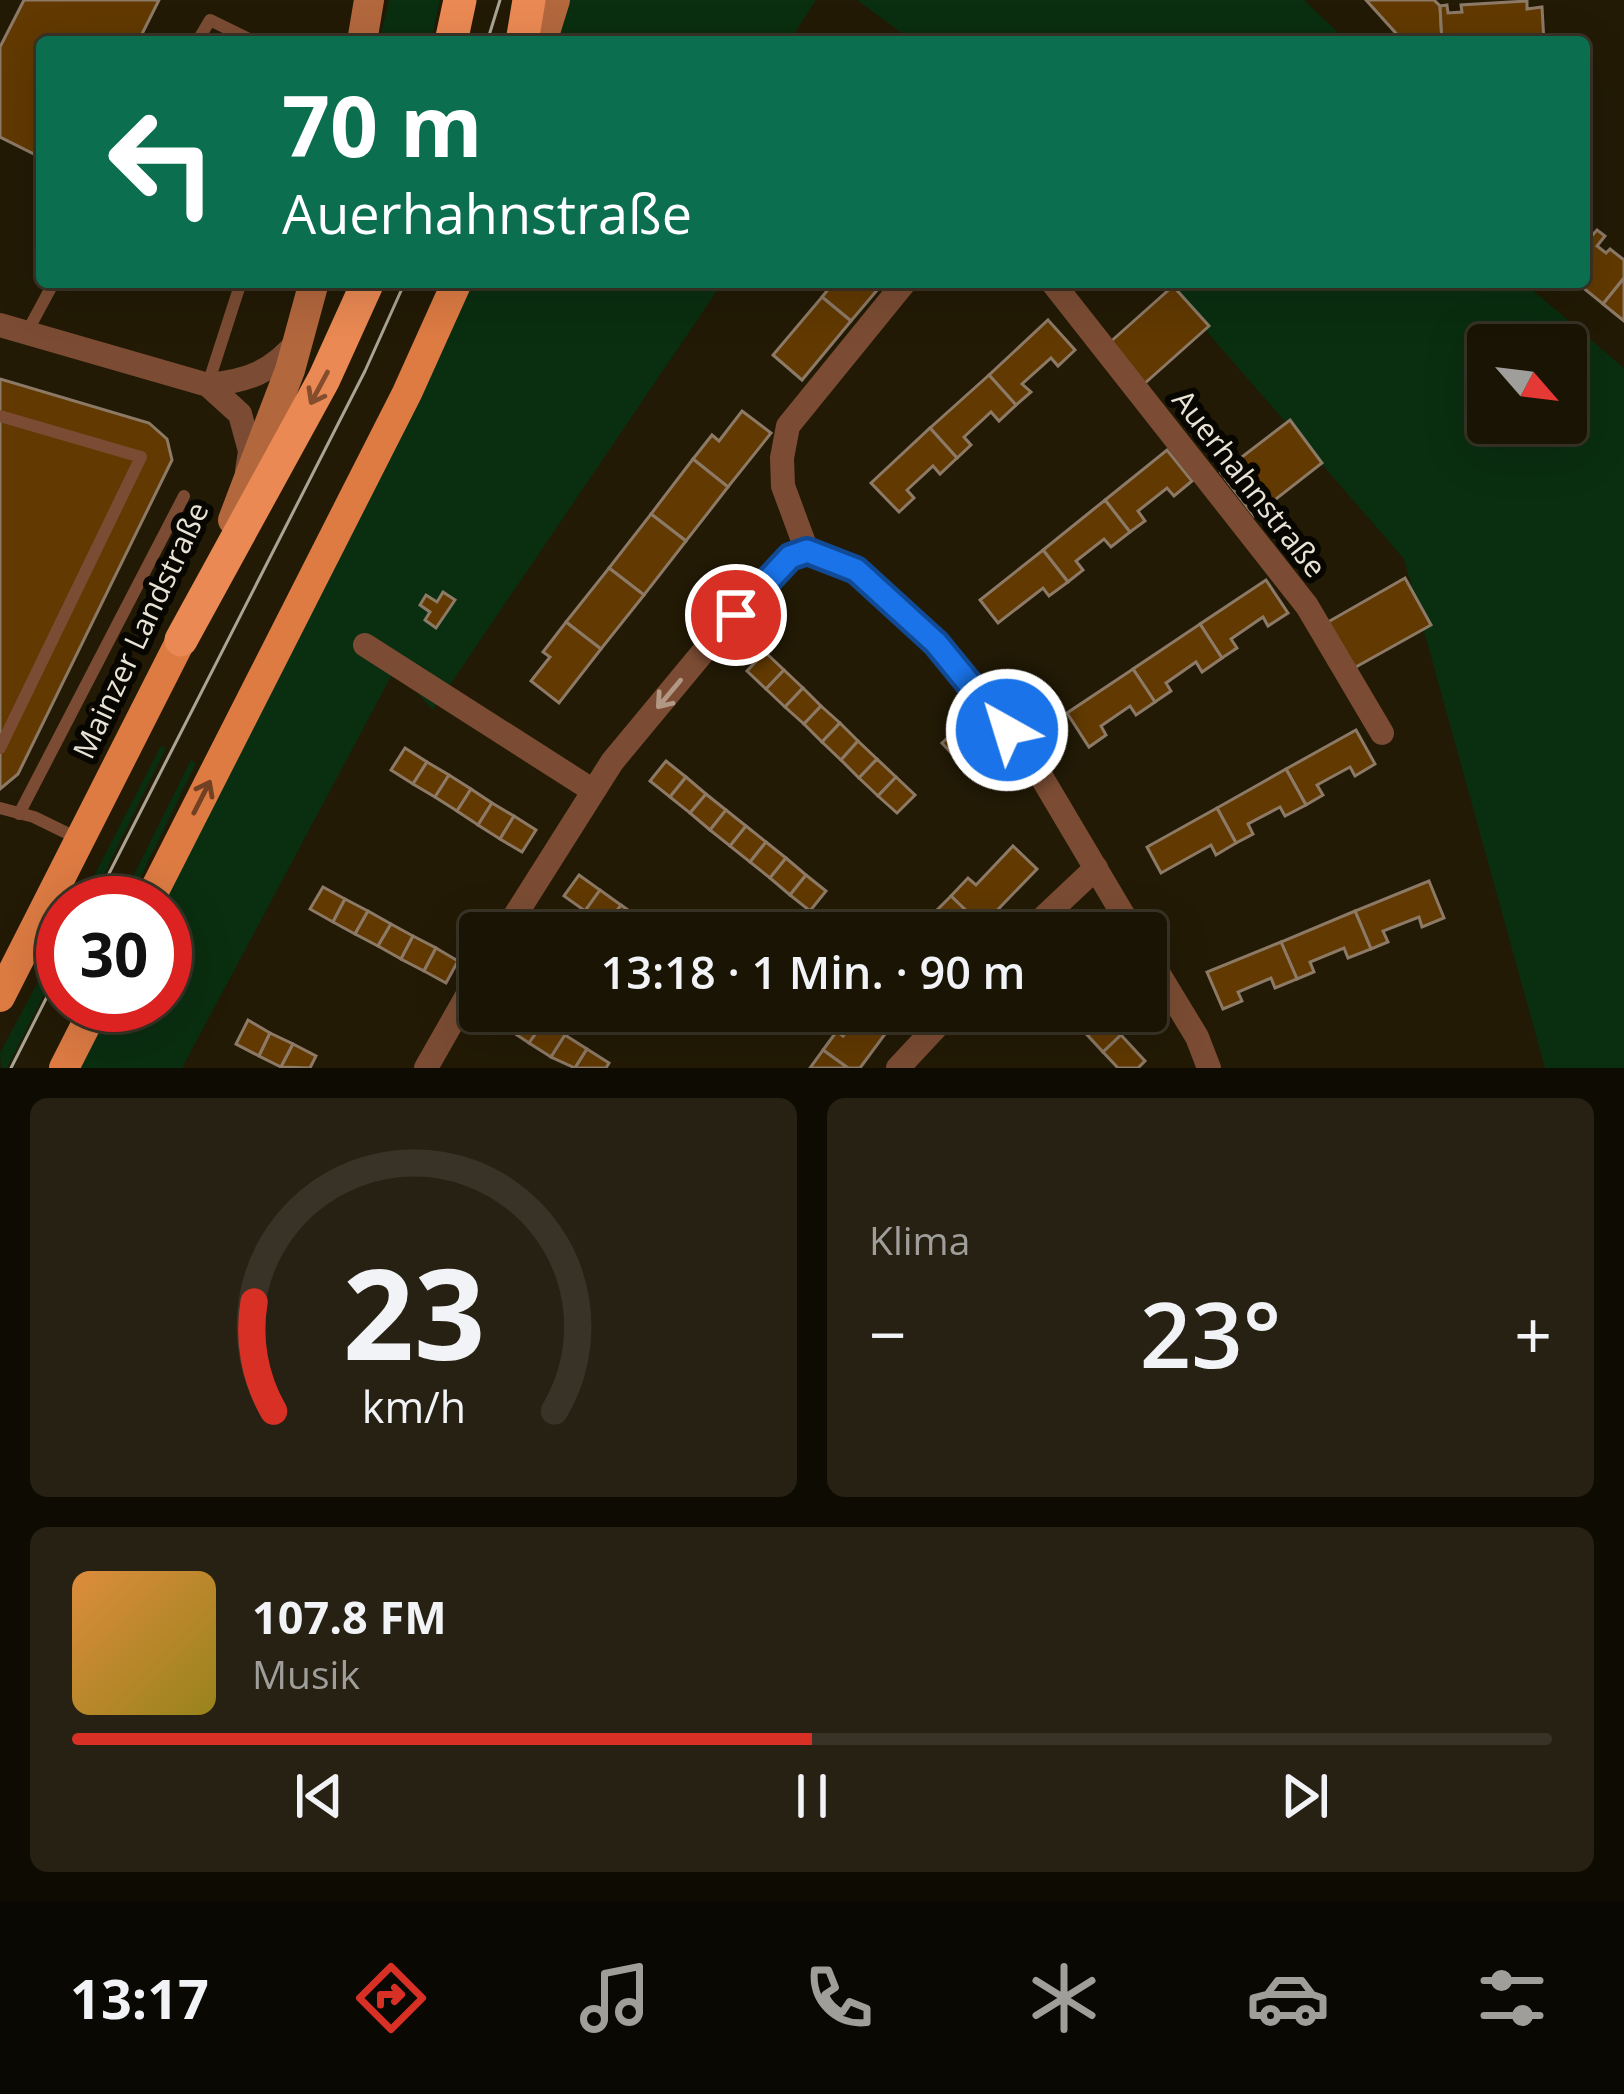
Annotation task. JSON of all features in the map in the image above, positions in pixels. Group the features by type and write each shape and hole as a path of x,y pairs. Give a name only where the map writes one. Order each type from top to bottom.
{"highway":[{"path":"452,36 460,0"},
{"path":"523,36 529,0"},
{"path":"182,640 324,379 365,288"}],"main road":[{"path":"363,36 369,0"},
{"path":"544,36 556,0"},
{"name":"Mainzer Landstraße","path":"0,997 182,640 238,508 299,339 312,288"},
{"path":"162,876 337,533 454,288"},
{"path":"64,1068 82,1032"}],"street":[{"path":"807,551 783,486 788,426 899,288"},
{"name":"Auerhahnstraße","path":"1057,288 1307,605 1382,733"},
{"path":"0,325 208,385 255,378 282,359 299,339"},
{"path":"208,385 240,414 248,436 248,469 238,508"},
{"path":"517,912 592,790 725,627 790,557 807,551 856,570 936,643 1029,756 1122,912"},
{"path":"365,645 592,790"},
{"path":"1050,912 1096,868"},
{"path":"1167,987 1197,1036 1209,1068"},
{"path":"426,1068 459,1010"},
{"path":"898,1068 931,1032"}],"lane":[{"path":"201,36 210,20 243,36"},
{"path":"27,333 50,288"},
{"path":"208,385 239,288"},
{"path":"0,416 141,457 0,748"},
{"path":"19,814 184,496"},
{"path":"0,808 80,839"}],"green space":[{"path":"389,0 440,0 432,36 380,36"},
{"path":"555,0 816,0 793,36 544,36"},
{"path":"857,0 1304,0 1342,36 906,36"},
{"path":"454,288 719,288 433,710 395,669 182,1068 64,1068 82,1032 192,1032 192,876 161,876"},
{"path":"1169,288 1530,288 1572,324 1467,324 1467,444 1587,444 1587,336 1624,368 1624,1068 1545,1068 1404,559"},
{"path":"161,746 166,748 103,876 94,876"},
{"path":"191,760 196,763 141,876 133,876"},
{"path":"36,986 36,1011 7,1068 1,1068 0,1053"}],"building":[{"path":"24,0 159,0 141,36 36,36 36,155 0,137 0,47"},
{"path":"1366,0 1434,0 1440,6 1442,36 1398,36"},
{"path":"1527,1 1527,9 1542,7 1544,36 1442,36 1440,6 1447,5 1448,13 1462,12 1461,5"},
{"path":"1597,230 1605,236 1597,246 1624,260 1624,278 1603,304 1583,288 1590,288 1590,238"},
{"path":"1624,278 1624,321 1603,304"},
{"path":"829,288 879,288 851,321 822,297"},
{"path":"1171,288 1209,326 1144,384 1108,344"},
{"path":"822,297 851,321 802,380 773,355"},
{"path":"1048,320 1075,350 1058,366 1051,358 1022,384 1031,392 1016,405 989,375"},
{"path":"989,375 1016,405 999,421 991,412 964,437 971,445 957,458 930,428"},
{"path":"0,379 149,423 167,439 172,460 18,774 0,789"},
{"path":"742,411 771,433 728,487 693,459 712,435 719,441"},
{"path":"1290,420 1322,463 1254,516 1221,473"},
{"path":"930,428 957,458 940,474 933,466 907,490 914,498 899,512 871,483"},
{"path":"1167,450 1192,481 1174,496 1167,488 1138,511 1145,521 1130,532 1105,500"},
{"path":"693,459 728,487 686,541 651,514"},
{"path":"1105,500 1130,532 1111,547 1104,539 1076,561 1083,570 1068,582 1043,550"},
{"path":"651,514 686,541 644,595 609,568"},
{"path":"1043,550 1068,582 1049,596 1043,588 998,623 980,600"},
{"path":"609,568 644,595 601,649 566,622"},
{"path":"1405,578 1431,625 1354,668 1328,622"},
{"path":"1266,580 1288,613 1268,626 1263,617 1231,639 1237,648 1222,658 1200,624"},
{"path":"443,592 455,600 436,628 425,620 430,612 420,605 426,595 437,602"},
{"path":"566,622 601,649 559,703 531,681 550,657 543,652"},
{"path":"1200,624 1222,658 1202,672 1196,662 1166,683 1171,691 1155,702 1133,669"},
{"path":"765,652 784,670 766,689 747,671"},
{"path":"1133,669 1155,702 1136,715 1130,706 1101,726 1106,735 1089,747 1067,713"},
{"path":"784,670 803,688 785,707 766,689"},
{"path":"803,688 821,706 804,724 785,707"},
{"path":"821,706 840,723 822,742 804,724"},
{"path":"840,723 858,741 841,760 822,742"},
{"path":"958,728 972,742 956,758 942,743"},
{"path":"1356,730 1375,764 1355,776 1350,767 1317,785 1323,795 1306,805 1286,769"},
{"path":"858,741 877,759 859,778 841,760"},
{"path":"405,748 427,762 413,784 391,770"},
{"path":"877,759 896,777 878,796 859,778"},
{"path":"666,761 686,777 670,797 650,781"},
{"path":"427,762 449,775 435,797 413,784"},
{"path":"1286,769 1306,805 1285,816 1280,807 1248,824 1253,834 1236,843 1217,808"},
{"path":"449,775 471,789 457,811 435,797"},
{"path":"686,777 706,794 690,813 670,797"},
{"path":"896,777 915,795 897,813 878,796"},
{"path":"471,789 492,803 478,825 457,811"},
{"path":"706,794 726,810 710,830 690,813"},
{"path":"492,803 514,816 500,839 478,825"},
{"path":"1217,808 1236,843 1216,855 1211,845 1161,873 1147,847"},
{"path":"726,810 746,826 730,846 710,830"},
{"path":"514,816 536,830 522,852 500,839"},
{"path":"746,826 766,842 750,862 730,846"},
{"path":"766,842 786,858 770,878 750,862"},
{"path":"1013,846 1037,869 996,912 968,912 951,896 968,878 976,885"},
{"path":"786,858 806,875 790,895 770,878"},
{"path":"579,875 600,890 585,911 564,896"},
{"path":"806,875 826,891 810,911 790,895"},
{"path":"1429,881 1444,918 1422,927 1419,917 1383,931 1388,942 1371,949 1355,911"},
{"path":"323,887 345,899 333,922 310,909"},
{"path":"600,890 621,905 616,912 585,911"},
{"path":"951,896 968,912 935,912"},
{"path":"345,899 368,911 355,934 333,922"},
{"path":"368,911 391,924 378,946 355,934"},
{"path":"1355,911 1371,949 1348,958 1344,948 1310,962 1314,972 1297,979 1281,942"},
{"path":"391,924 413,936 401,959 378,946"},
{"path":"413,936 436,948 424,971 401,959"},
{"path":"1281,942 1297,979 1275,988 1271,978 1238,992 1242,1001 1223,1009 1207,972"},
{"path":"436,948 458,961 446,983 424,971"},
{"path":"248,1020 270,1033 259,1056 236,1044"},
{"path":"512,1032 537,1032 529,1043"},
{"path":"537,1032 565,1035 551,1057 529,1043"},
{"path":"836,1032 843,1036 846,1032 887,1032 860,1068 848,1068 823,1050"},
{"path":"1085,1032 1121,1035 1103,1052"},
{"path":"270,1033 293,1044 281,1067 259,1056"},
{"path":"565,1035 587,1049 575,1068 551,1057"},
{"path":"1121,1035 1145,1061 1138,1068 1118,1068 1103,1052"},
{"path":"293,1044 316,1056 310,1068 281,1067"},
{"path":"587,1049 609,1063 606,1068 575,1068"},
{"path":"823,1050 848,1068 810,1068"}],"tram line":[{"path":"489,36 500,0"},
{"path":"108,876 365,371 402,288"},
{"path":"11,1068 36,1018"}],"route":[{"path":"736,615 790,557 807,551 856,570 936,643 1007,730"}]}
